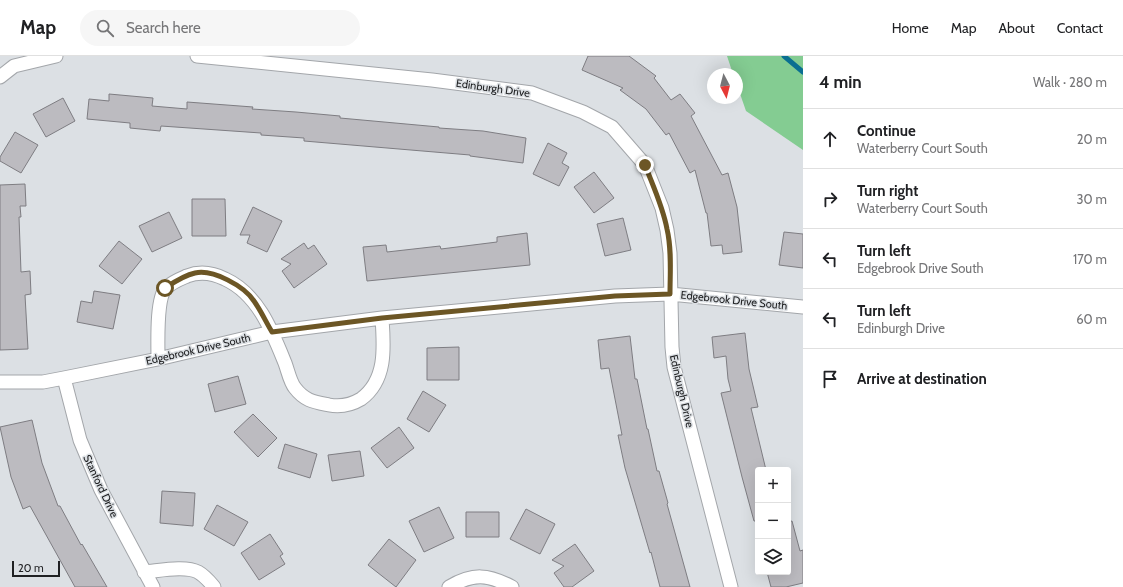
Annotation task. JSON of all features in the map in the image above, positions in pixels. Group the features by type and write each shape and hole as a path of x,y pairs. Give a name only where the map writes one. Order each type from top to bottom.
{"street":[{"path":"0,77 14,66 56,56"},
{"name":"Edinburgh Drive","path":"197,56 432,80 532,93 583,112 612,127 645,165 662,208 668,230 674,367 731,587"},
{"path":"158,359 159,308 165,288 196,272 216,274 234,283 253,299 272,332 294,387 303,397 311,402 336,406 346,405 358,400 368,393 377,380 382,366 384,347 382,318"},
{"name":"Edgebrook Drive South","path":"0,382 43,382 158,359 272,332 382,318 615,296 670,294 803,307"},
{"name":"Stanford Drive","path":"64,378 80,440 101,490 153,587"},
{"path":"144,572 181,569 196,571 205,577 214,587"},
{"path":"448,587 461,580 480,576 497,579 512,587"}],"green space":[{"path":"727,56 803,56 803,150 746,111 743,102 743,68 731,68"}],"building":[{"path":"588,56 629,56 656,76 654,78 671,100 680,94 695,113 691,116 722,175 728,173 737,207 742,252 723,254 722,245 711,246 707,213 695,170 690,173 669,133 666,135 646,109 620,90 623,88 582,70"},
{"path":"109,94 153,98 152,106 187,109 187,102 253,107 252,109 340,116 340,118 483,131 526,138 523,163 470,155 304,141 304,138 261,135 261,133 161,126 160,131 130,128 130,123 87,119 89,99 109,101"},
{"path":"63,98 75,121 46,137 33,114"},
{"path":"15,132 38,145 21,173 0,161 0,157"},
{"path":"548,143 567,153 562,163 569,167 559,186 533,174"},
{"path":"594,172 614,198 594,213 574,187"},
{"path":"25,184 26,206 20,206 21,217 19,217 21,272 30,271 31,294 25,295 28,349 0,350 0,185"},
{"path":"192,199 225,199 226,236 192,236"},
{"path":"253,207 282,221 267,252 247,243 250,235 240,235"},
{"path":"169,212 182,238 152,252 139,226"},
{"path":"623,218 631,250 605,256 597,224"},
{"path":"784,232 803,234 803,268 779,265"},
{"path":"527,233 530,265 367,281 363,247 386,245 387,252 440,246 441,249 497,242 497,237"},
{"path":"119,241 142,259 122,284 99,266"},
{"path":"304,243 308,249 314,245 327,264 294,288 282,271 291,264 281,259"},
{"path":"94,291 120,295 113,329 77,322 81,301 92,303"},
{"path":"745,333 749,369 758,407 751,408 765,467 755,467 755,521 742,477 721,393 731,391 728,379 726,356 714,358 712,337"},
{"path":"630,336 635,379 637,379 657,471 659,471 690,587 660,587 651,552 650,553 625,468 618,435 622,435 609,368 601,369 598,340"},
{"path":"459,347 459,380 427,380 427,348"},
{"path":"238,376 246,404 215,412 208,384"},
{"path":"423,391 446,405 429,432 407,419"},
{"path":"253,414 277,438 258,457 234,432"},
{"path":"32,420 42,463 58,506 60,506 81,545 82,544 107,587 75,587 30,506 23,509 11,477 0,427"},
{"path":"399,427 414,448 387,468 371,448"},
{"path":"285,444 317,454 310,478 278,468"},
{"path":"360,451 364,476 332,481 328,455"},
{"path":"162,491 195,493 193,526 160,523"},
{"path":"217,505 248,522 234,546 204,529"},
{"path":"439,507 454,538 424,552 409,521"},
{"path":"526,509 555,524 540,554 510,539"},
{"path":"466,512 499,512 499,537 466,537"},
{"path":"791,521 800,551 803,550 803,583 786,587 771,587 768,575 791,575"},
{"path":"270,534 283,554 280,556 285,564 259,580 241,553"},
{"path":"389,539 416,560 396,587 368,565"},
{"path":"575,544 594,571 572,587 564,587 554,573 564,566 552,560"}],"waterway":[{"path":"784,56 803,72"}],"route":[{"path":"165,288 196,272 216,274 234,283 253,299 272,332 382,318 615,296 670,294 670,253 668,230 662,208 645,165"}]}
